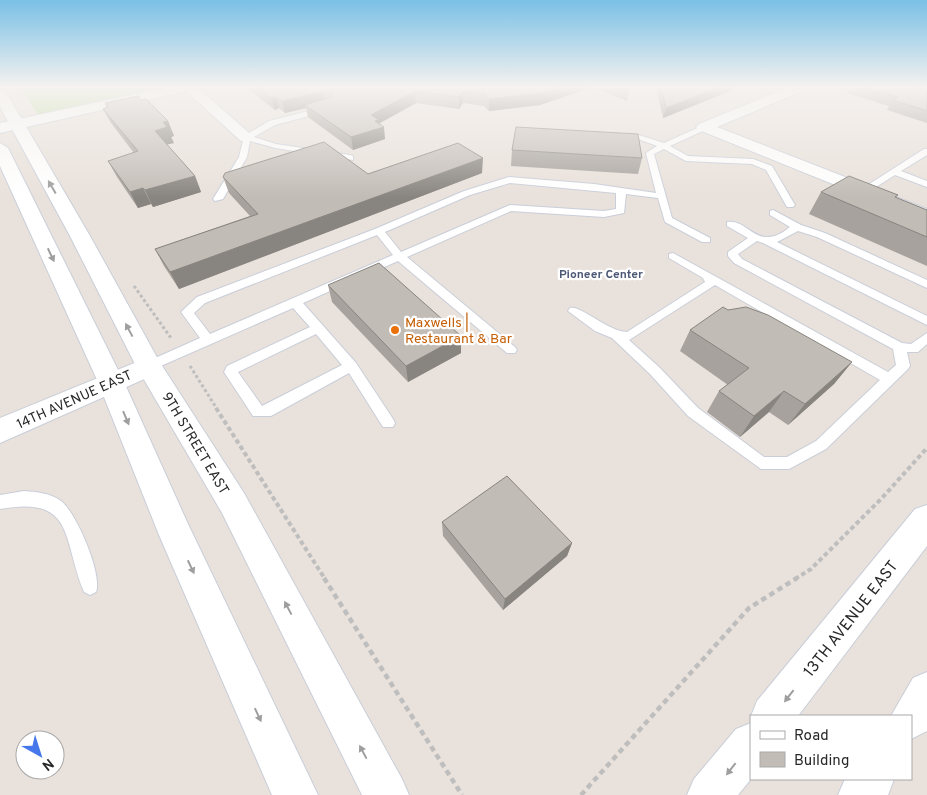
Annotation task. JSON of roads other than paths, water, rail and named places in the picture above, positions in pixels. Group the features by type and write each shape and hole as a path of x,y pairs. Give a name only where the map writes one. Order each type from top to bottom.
{"main road":[{"path":"5,134 44,124"},
{"path":"231,124 247,138"},
{"path":"704,126 709,124"},
{"path":"704,126 927,216"},
{"name":"9TH STREET EAST","path":"5,134 80,236 149,366 233,503 386,795"},
{"name":"9TH STREET EAST","path":"5,134 176,535 295,795"},
{"name":"14TH AVENUE EAST","path":"0,431 149,366"},
{"name":"13TH AVENUE EAST","path":"773,715 927,520"},
{"path":"912,716 927,692"},
{"path":"710,795 750,745"},
{"path":"861,795 871,780"}],"lane":[{"path":"218,200 243,158 247,138 270,124"},
{"path":"704,126 650,153 668,220 706,240"},
{"path":"610,135 639,137 664,146 686,158 753,162 769,168 790,205"},
{"path":"247,138 275,146 350,158"},
{"path":"865,190 927,151"},
{"path":"894,172 927,184"},
{"path":"208,340 187,312 201,300 379,231 467,193 509,180 660,196"},
{"path":"149,366 510,208 604,214 621,211 621,191"},
{"path":"773,213 798,227 820,235 927,284"},
{"path":"730,224 754,238 767,241 925,323"},
{"path":"767,241 790,233 798,227"},
{"path":"379,231 399,256 512,350"},
{"path":"754,238 732,254 738,261 900,347 914,349 927,337"},
{"path":"673,256 889,379"},
{"path":"574,311 605,332 617,336 629,336 706,288 711,283 707,276"},
{"path":"294,301 351,366 388,423"},
{"path":"317,328 232,369 231,372 258,412 266,412 351,366"},
{"path":"617,336 655,371 693,412 761,463 789,463 821,446 903,366 900,347"},
{"path":"0,502 24,497 42,499 57,506 65,514 73,529 90,586"}],"place":[{"name":"Maxwells | Restaurant & Bar","path":"395,330"}],"district":[{"name":"Pioneer Center","path":"601,274"}]}
